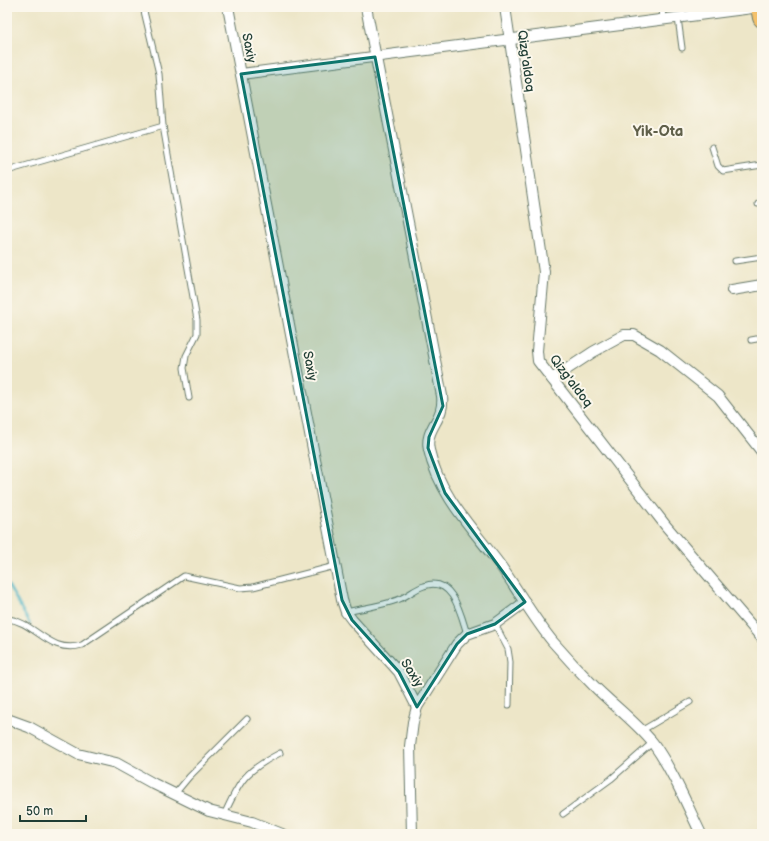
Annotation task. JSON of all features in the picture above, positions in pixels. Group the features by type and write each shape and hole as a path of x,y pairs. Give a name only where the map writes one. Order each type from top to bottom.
{"highway":[{"path":"760,7 762,18"}],"street":[{"name":"Saxiy","path":"228,7 335,566 346,612 399,672 418,707"},
{"path":"366,7 443,406 441,414 429,437 428,448 435,469 445,493 553,642 594,686 652,743 668,768 701,834"},
{"name":"Qizg'aldoq","path":"506,7 544,272 537,351 538,361 666,526 762,638"},
{"path":"241,74 760,7"},
{"path":"732,290 762,285"},
{"path":"552,379 624,335 634,335 660,350 718,396 762,452"},
{"path":"412,834 410,746 413,722 418,707 452,650 467,634 495,624 525,602"},
{"path":"7,719 29,727 78,754 116,763 174,795 209,811 252,822 282,834"}],"lane":[{"path":"143,7 159,74 163,126 197,320 197,334 186,356 184,368 190,398"},
{"path":"662,7 663,20"},
{"path":"678,18 682,48"},
{"path":"7,171 163,126"},
{"path":"712,146 718,166 723,171 762,165"},
{"path":"735,261 762,257"},
{"path":"751,340 762,338"},
{"path":"7,619 23,625 48,641 73,648 82,645 184,576 240,588 253,587 335,566"},
{"path":"346,612 397,600 426,585 436,584 447,589 455,599 467,634"},
{"path":"495,624 508,648 510,662 509,705"},
{"path":"641,731 690,702"},
{"path":"174,795 189,777 247,719"},
{"path":"563,814 611,779 652,743"},
{"path":"224,815 245,775 259,764 280,753"}],"highlighted area":[{"path":"375,57 443,406 429,437 428,448 445,493 525,602 495,624 467,634 457,644 417,707 399,672 352,620 342,600 241,74"}],"waterway":[{"path":"7,583 30,624"}],"district":[{"name":"Yik-Ota","path":"658,131"}]}
